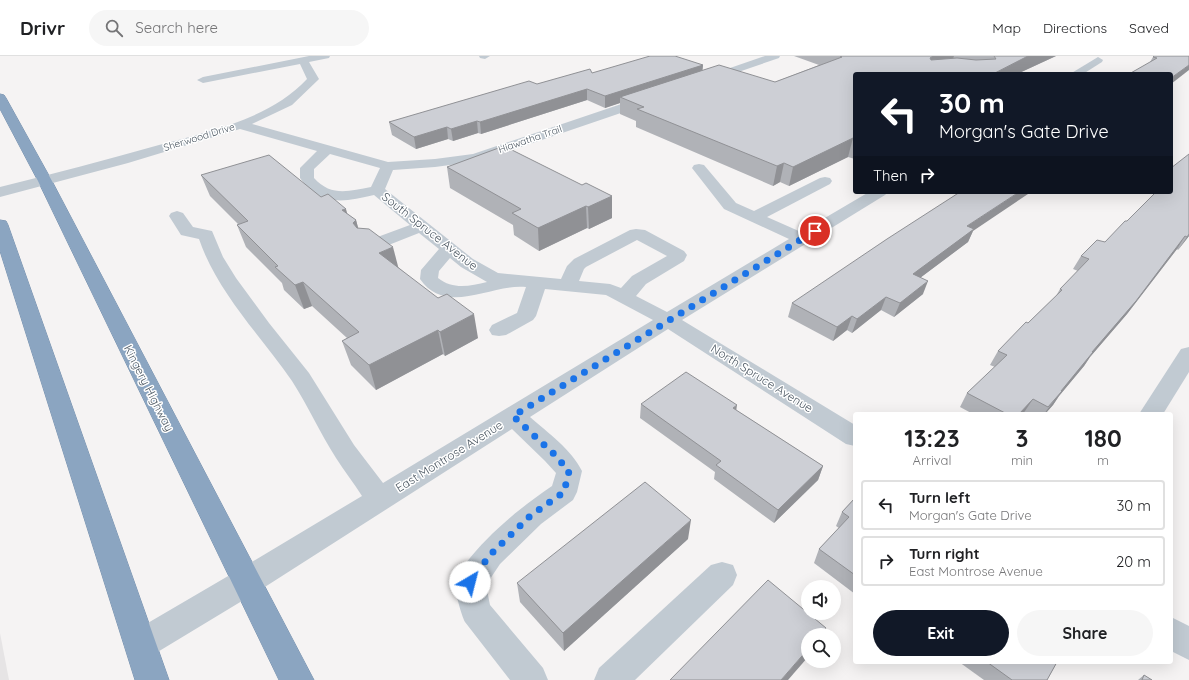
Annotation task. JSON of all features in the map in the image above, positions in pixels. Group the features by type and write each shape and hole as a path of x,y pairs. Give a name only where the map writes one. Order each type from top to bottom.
{"highway":[{"name":"Kingery Highway","path":"0,98 45,181 246,582 297,680"},
{"path":"0,225 152,680"}],"street":[{"path":"203,80 301,59 325,56"},
{"path":"693,84 775,56"},
{"name":"Sherwood Drive","path":"0,192 210,135 285,105 313,79 301,59"},
{"path":"1078,72 1098,60"},
{"path":"745,66 765,72"},
{"name":"Hiawatha Trail","path":"240,124 327,150 388,166 435,163 475,158 663,94"},
{"path":"327,150 307,168 307,178 317,189 335,196 351,196 377,190"},
{"name":"South Spruce Avenue","path":"388,166 377,190 467,263 494,278 537,284 610,290 668,320"},
{"path":"699,168 730,206 802,239"},
{"path":"754,217 825,181"},
{"name":"East Montrose Avenue","path":"140,645 246,582 668,320 877,194"},
{"path":"177,216 186,231 206,235 214,257 228,280 262,328 301,378 345,452 380,499"},
{"path":"370,246 421,226"},
{"path":"568,286 576,266 580,262 636,234 639,234 678,255 678,257 639,280 624,297"},
{"path":"448,248 430,270 429,278 435,285 445,291 457,292 476,290 513,280"},
{"path":"499,330 526,316 537,284"},
{"name":"North Spruce Avenue","path":"668,320 853,436"},
{"path":"1152,412 1189,354"},
{"path":"513,416 554,454 569,471 564,492 530,516 490,555 470,582 476,612 531,680"},
{"path":"611,680 722,575"},
{"path":"1173,634 1189,644"}],"shaded area":[{"path":"0,633 9,680 0,680"}],"building":[{"path":"650,56 675,56 703,65 605,96 587,89 480,122 477,121 451,129 447,127 414,137 389,122 529,81 537,84 590,69 592,73"},
{"path":"840,56 933,56 930,58 931,60 957,58 976,60 996,59 994,56 1028,56 997,72 853,72 853,138 793,167 784,163 777,166 637,109 644,107 620,97 719,65 775,82 842,57"},
{"path":"1189,56 1189,65 1173,77 1173,72 1132,72 1157,58 1153,57"},
{"path":"504,146 582,185 586,183 612,196 538,228 512,213 521,209 447,167"},
{"path":"1189,154 1189,234 1187,237 1185,236 1136,301 1092,352 1048,407 1033,399 1021,412 1003,412 967,393 1007,355 998,351 1026,322 1028,323 1062,290 1060,289 1089,259 1081,256 1097,240 1105,242 1154,194 1173,194 1173,166"},
{"path":"269,155 321,197 328,194 346,209 342,210 356,220 353,223 357,228 369,229 393,247 379,253 438,298 447,294 474,314 440,332 438,330 369,365 342,341 359,332 303,282 295,285 275,267 278,266 237,225 248,221 201,175"},
{"path":"957,194 1016,194 967,226 974,229 913,274 928,281 900,303 886,297 857,319 852,316 837,327 792,303"},
{"path":"686,372 737,405 733,408 823,466 778,510 716,465 721,461 641,404"},
{"path":"645,482 691,520 563,633 517,583"},
{"path":"853,500 853,574 819,549 849,517 842,512"},
{"path":"768,580 801,607 801,620 816,620 826,628 801,628 801,657 781,680 670,680"},
{"path":"990,664 1056,664 1047,680 1012,680"},
{"path":"1144,675 1152,680 1142,680"}],"route":[{"path":"470,582 490,555 530,516 564,492 569,471 554,454 513,416 815,231"}]}
